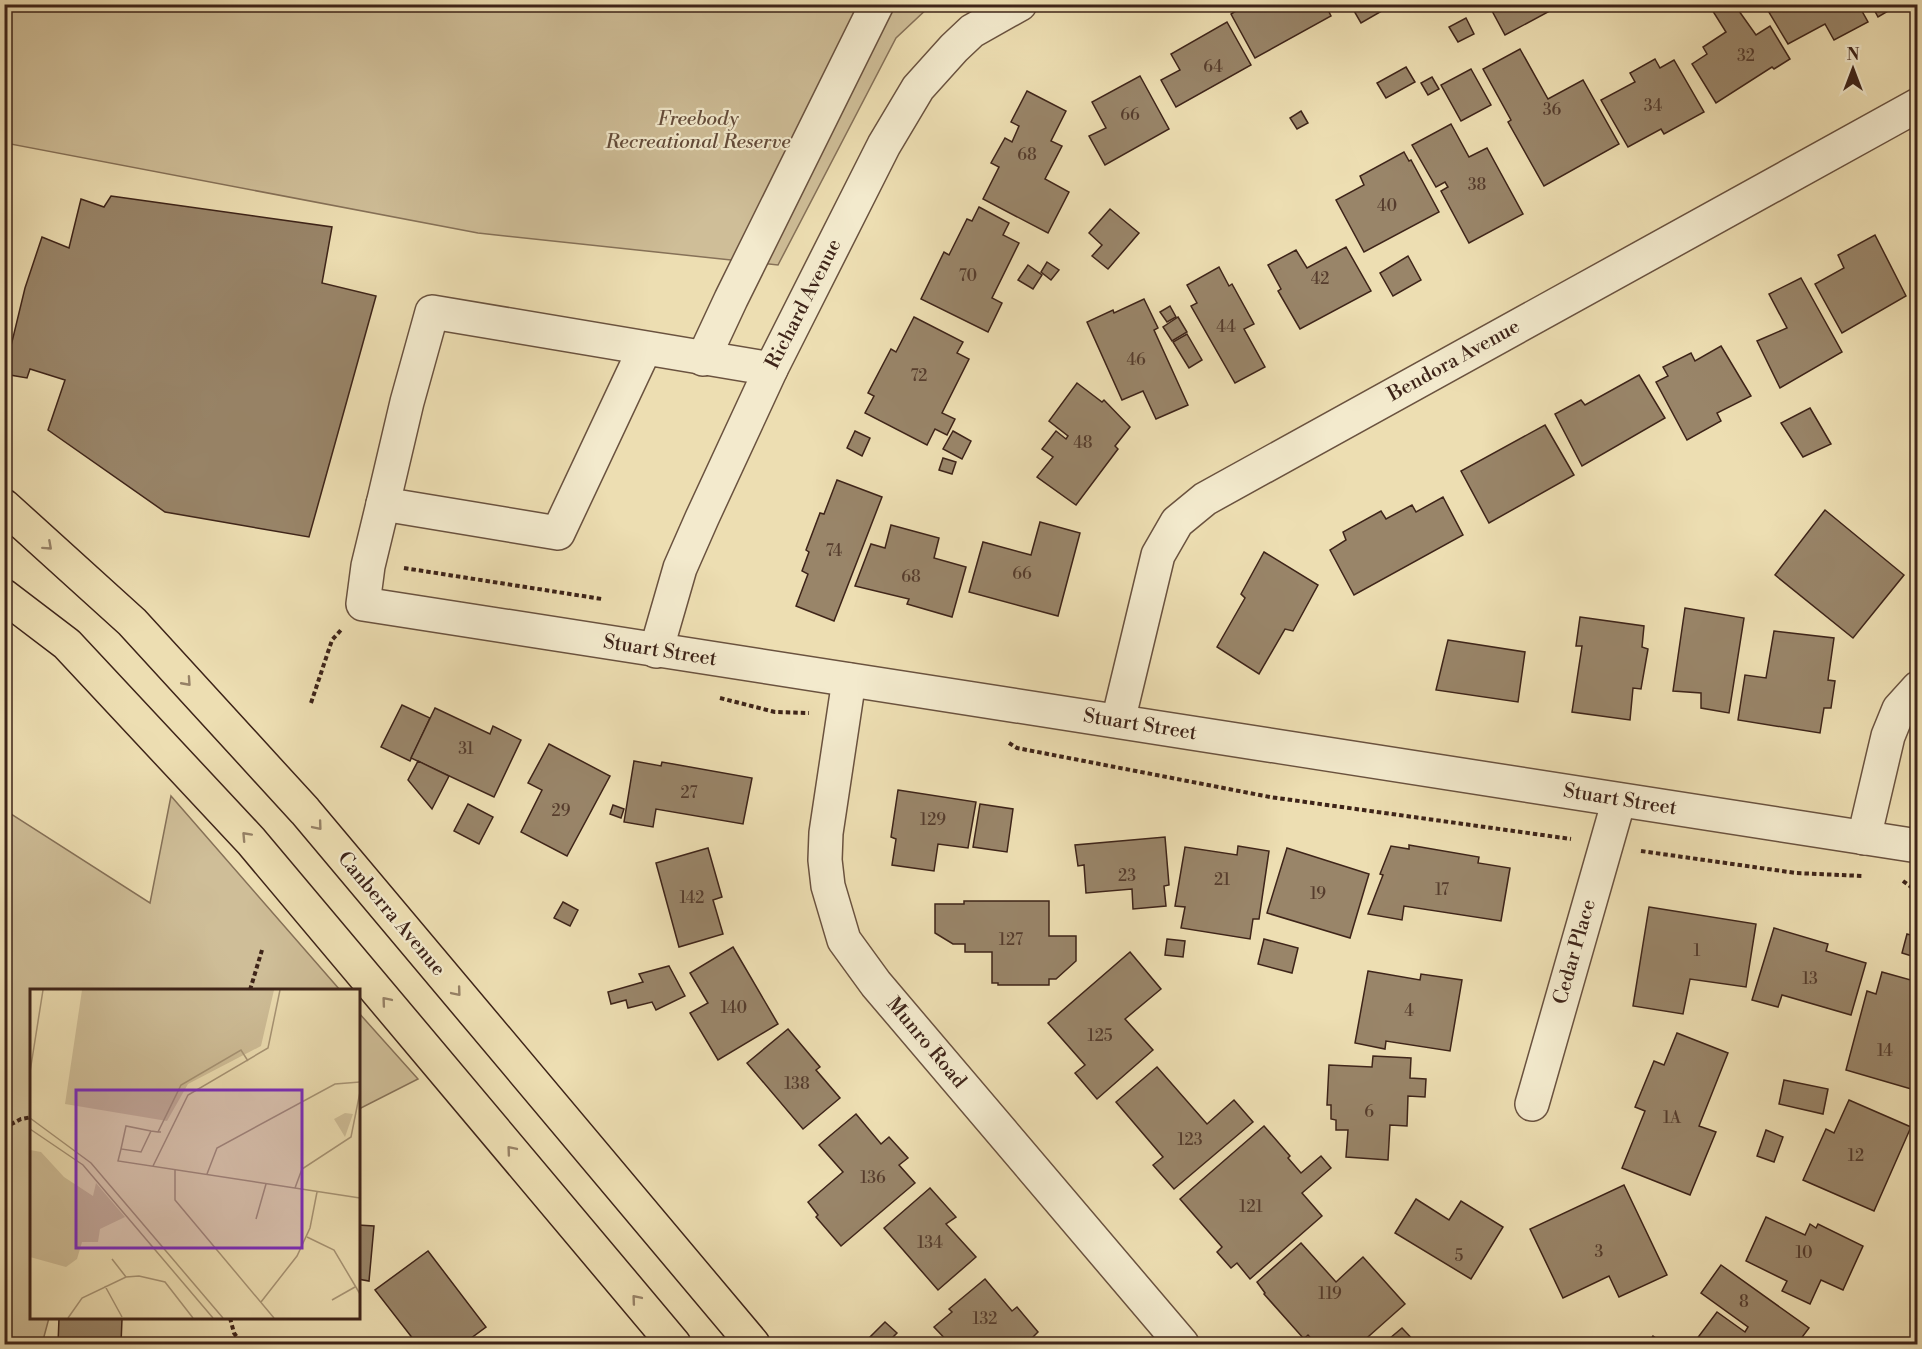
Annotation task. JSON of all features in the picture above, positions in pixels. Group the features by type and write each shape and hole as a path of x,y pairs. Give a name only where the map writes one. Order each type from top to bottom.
{"highway":[{"name":"Canberra Avenue","path":"4,506 132,622 305,811 753,1344"},
{"path":"4,596 67,644 251,841 674,1344"}],"street":[{"path":"703,358 877,4"},
{"name":"Richard Avenue","path":"656,651 680,568 771,369 884,145 918,88 972,31 1020,4"},
{"name":"Bendora Avenue","path":"1118,722 1158,555 1178,522 1205,499 1917,105"},
{"path":"363,604 369,562 407,402 432,312 771,369"},
{"path":"383,504 558,533 645,348"},
{"name":"Stuart Street","path":"363,604 1917,846"},
{"name":"Munro Road","path":"849,680 826,833 825,860 828,886 844,940 876,984 1182,1344"},
{"path":"1864,838 1888,736 1899,709 1917,688"},
{"name":"Cedar Place","path":"1532,1104 1619,800"}],"path":[{"path":"369,562 602,599"},
{"path":"311,704 332,640 363,604"},
{"name":"Stuart Street","path":"715,696 775,712 843,716"},
{"path":"1000,737 1017,748 1270,797 1796,873 1871,875"},
{"path":"1902,879 1917,892"},
{"path":"250,989 262,950"},
{"path":"4,1128 21,1119 30,1118"},
{"path":"230,1319 234,1333 242,1344"}],"green space":[{"name":"Freebody Recreational Reserve","path":"4,5 931,5 896,38 778,265 478,233 5,143"},
{"path":"171,796 339,989 30,989 30,1319 49,1319 42,1344 5,1344 5,810 150,903"},
{"path":"360,1014 418,1079 360,1108"}],"building":[{"path":"1247,4 1325,4 1331,16 1255,58 1231,14"},
{"path":"1350,4 1394,4 1361,23"},
{"path":"1498,4 1544,4 1548,12 1505,35 1491,9"},
{"path":"1734,4 1756,35 1770,26 1790,59 1774,69 1772,67 1716,103 1692,64 1707,54 1703,47 1726,32 1709,5"},
{"path":"1764,4 1858,4 1868,22 1834,40 1825,24 1788,44"},
{"path":"1871,4 1900,4 1878,17"},
{"path":"1466,18 1474,34 1458,42 1449,27"},
{"path":"1227,22 1251,65 1176,107 1161,80 1180,70 1171,54"},
{"path":"1520,49 1548,99 1583,80 1619,144 1544,186 1508,122 1511,120 1483,69"},
{"path":"1655,59 1660,68 1674,60 1704,112 1664,134 1661,129 1628,147 1601,100 1635,82 1630,73"},
{"path":"1406,67 1415,82 1386,98 1377,83"},
{"path":"1471,69 1491,105 1461,121 1441,85"},
{"path":"1140,76 1169,129 1105,165 1089,136 1106,128 1092,102"},
{"path":"1432,77 1439,89 1428,95 1421,83"},
{"path":"1027,91 1066,111 1051,141 1062,146 1045,179 1069,192 1048,233 983,199 999,167 991,163 1005,138 1012,142 1019,126 1011,122"},
{"path":"1301,111 1308,123 1297,129 1290,118"},
{"path":"1451,124 1469,157 1487,148 1523,214 1469,243 1441,191 1448,187 1445,182 1436,187 1412,145"},
{"path":"1404,152 1409,161 1411,160 1439,212 1364,252 1336,200 1364,185 1360,176"},
{"path":"111,196 332,227 322,283 376,296 309,537 165,512 48,430 65,380 30,369 27,378 10,375 4,366 4,354 11,346 25,288 42,237 69,248 81,199 104,207"},
{"path":"979,207 1009,223 1003,235 1019,243 992,298 1002,303 988,332 921,299 944,252 949,255 967,219 972,221"},
{"path":"1110,209 1139,233 1108,269 1092,256 1102,245 1089,233"},
{"path":"1875,235 1906,296 1842,333 1815,284 1844,268 1838,255"},
{"path":"1346,247 1371,291 1300,329 1278,291 1281,289 1268,265 1296,250 1307,268"},
{"path":"1408,256 1421,280 1393,296 1380,273"},
{"path":"1047,262 1059,270 1051,280 1041,272"},
{"path":"1028,265 1042,275 1033,289 1018,280"},
{"path":"1219,267 1229,286 1232,284 1254,324 1244,329 1265,367 1235,383 1191,306 1197,303 1187,285"},
{"path":"1801,278 1842,352 1780,388 1757,341 1787,328 1769,294"},
{"path":"1918,291 1918,308 1917,308 1911,296"},
{"path":"1144,299 1158,328 1154,330 1188,405 1156,419 1143,391 1122,400 1087,322"},
{"path":"1170,306 1176,317 1167,322 1160,312"},
{"path":"914,317 963,342 957,353 969,359 942,413 955,419 947,435 935,429 927,445 865,413 874,396 868,393 891,349 896,352"},
{"path":"1178,317 1187,332 1172,341 1163,327"},
{"path":"1187,334 1202,360 1189,368 1173,342"},
{"path":"1721,346 1751,396 1717,413 1721,421 1687,440 1656,382 1668,376 1663,367 1691,353 1695,361"},
{"path":"1639,375 1665,418 1582,466 1555,414 1581,400 1585,405"},
{"path":"1077,383 1102,402 1104,400 1130,427 1115,446 1118,449 1076,505 1037,477 1053,457 1042,449 1056,431 1066,439 1068,436 1049,421"},
{"path":"1810,408 1831,444 1803,457 1781,423"},
{"path":"1545,425 1574,475 1489,523 1461,471"},
{"path":"855,431 870,438 862,456 847,448"},
{"path":"953,431 971,441 962,459 943,449"},
{"path":"943,458 956,462 952,474 939,470"},
{"path":"837,480 882,497 834,621 796,606 808,574 802,571 809,552 806,550 820,513 824,514"},
{"path":"1443,497 1463,535 1354,595 1330,550 1346,540 1343,532 1381,511 1386,519 1412,505 1416,512"},
{"path":"1825,510 1904,575 1853,638 1775,575"},
{"path":"1040,522 1080,533 1058,616 969,592 983,542 1031,555"},
{"path":"891,525 939,538 934,558 966,567 952,617 907,604 909,599 855,586 871,544 885,548"},
{"path":"1264,552 1318,585 1293,631 1285,629 1259,674 1217,647 1245,598 1241,594"},
{"path":"1685,608 1744,618 1729,713 1701,708 1701,693 1673,691"},
{"path":"1580,617 1644,626 1642,647 1648,649 1641,689 1633,688 1630,720 1572,712 1582,646 1576,646"},
{"path":"1774,631 1834,638 1828,680 1835,681 1831,708 1824,708 1820,733 1738,720 1745,675 1766,678"},
{"path":"1448,640 1525,652 1518,702 1436,690"},
{"path":"402,705 430,718 410,761 381,747"},
{"path":"435,708 490,734 493,726 521,740 494,797 411,758"},
{"path":"549,744 610,776 567,856 521,832 542,790 528,783"},
{"path":"418,761 449,776 432,809 408,780"},
{"path":"634,761 661,766 662,762 752,778 743,824 656,809 653,827 624,822"},
{"path":"898,790 976,802 968,848 938,844 934,871 892,865 896,839 891,837"},
{"path":"468,804 493,817 479,844 454,831"},
{"path":"980,804 1013,809 1007,852 973,847"},
{"path":"613,805 624,809 621,818 610,814"},
{"path":"1165,837 1169,885 1164,886 1166,906 1133,909 1132,889 1086,893 1084,865 1078,866 1075,845"},
{"path":"1409,845 1479,857 1478,863 1510,868 1501,921 1404,906 1402,920 1368,914 1391,846 1409,849"},
{"path":"1238,846 1269,851 1259,919 1253,919 1250,939 1181,928 1185,907 1175,906 1185,847 1237,855"},
{"path":"708,848 722,897 713,900 723,934 679,947 656,863"},
{"path":"1287,848 1369,874 1350,938 1267,913"},
{"path":"964,901 1049,901 1049,936 1076,936 1076,961 1056,979 1049,979 1049,985 992,983 992,952 965,952 965,944 953,944 935,933 935,904 964,904"},
{"path":"563,902 578,910 570,926 554,918"},
{"path":"1649,907 1756,924 1746,987 1690,979 1683,1014 1633,1006"},
{"path":"1774,928 1828,944 1826,951 1866,963 1851,1015 1782,995 1778,1007 1752,1000"},
{"path":"1907,934 1918,937 1918,958 1902,953"},
{"path":"1167,939 1185,941 1183,957 1165,955"},
{"path":"1264,939 1298,948 1292,973 1258,964"},
{"path":"733,947 778,1024 718,1060 690,1013 708,1003 690,973"},
{"path":"1130,952 1161,989 1125,1019 1153,1050 1097,1099 1075,1073 1085,1065 1048,1023"},
{"path":"669,966 685,996 656,1010 652,1002 628,1008 626,1000 611,1004 608,992 643,982 639,974"},
{"path":"1368,971 1420,980 1421,974 1462,980 1450,1051 1386,1041 1385,1049 1355,1043"},
{"path":"1882,972 1918,982 1918,1091 1846,1070 1867,991 1876,994"},
{"path":"788,1029 820,1067 816,1070 840,1098 803,1129 747,1063"},
{"path":"1677,1033 1728,1053 1699,1126 1716,1132 1690,1195 1622,1168 1645,1111 1635,1107 1654,1061 1664,1065"},
{"path":"1373,1056 1411,1058 1410,1078 1426,1079 1425,1097 1408,1096 1407,1126 1390,1125 1388,1160 1346,1157 1348,1130 1336,1130 1336,1120 1331,1119 1331,1105 1327,1105 1329,1065 1372,1067"},
{"path":"1157,1067 1207,1124 1234,1100 1253,1122 1174,1189 1153,1165 1163,1157 1116,1102"},
{"path":"1784,1080 1828,1089 1823,1114 1779,1104"},
{"path":"1849,1100 1911,1127 1874,1211 1803,1180 1826,1129 1834,1133"},
{"path":"856,1114 881,1144 889,1137 908,1158 899,1165 915,1183 841,1246 816,1217 818,1215 808,1202 843,1172 819,1145"},
{"path":"1264,1126 1290,1156 1288,1158 1301,1173 1321,1156 1331,1168 1302,1193 1322,1216 1250,1279 1237,1263 1231,1268 1217,1252 1222,1247 1180,1199"},
{"path":"1766,1130 1783,1137 1774,1162 1757,1156"},
{"path":"1624,1185 1667,1275 1619,1297 1609,1276 1563,1298 1530,1229"},
{"path":"930,1188 956,1217 946,1224 976,1257 938,1290 884,1228"},
{"path":"1416,1199 1449,1220 1461,1201 1503,1227 1471,1279 1395,1233"},
{"path":"1766,1217 1805,1235 1810,1224 1816,1228 1818,1224 1863,1246 1843,1290 1821,1280 1810,1304 1782,1291 1787,1281 1746,1261"},
{"path":"360,1225 374,1226 369,1281 360,1279"},
{"path":"1301,1243 1336,1282 1363,1257 1405,1304 1360,1344 1316,1344 1308,1335 1304,1339 1264,1294 1257,1282"},
{"path":"428,1251 486,1327 463,1344 417,1344 375,1290"},
{"path":"1721,1265 1809,1328 1797,1344 1693,1344 1717,1312 1745,1332 1748,1327 1701,1293"},
{"path":"985,1279 1012,1311 1017,1307 1038,1332 1033,1337 1039,1344 950,1344 934,1327 952,1312 949,1309"},
{"path":"59,1319 122,1319 121,1344 58,1344"},
{"path":"885,1322 897,1333 886,1344 872,1344 867,1340"},
{"path":"1402,1328 1417,1344 1383,1344"},
{"path":"1653,1336 1663,1343 1649,1342"}]}
